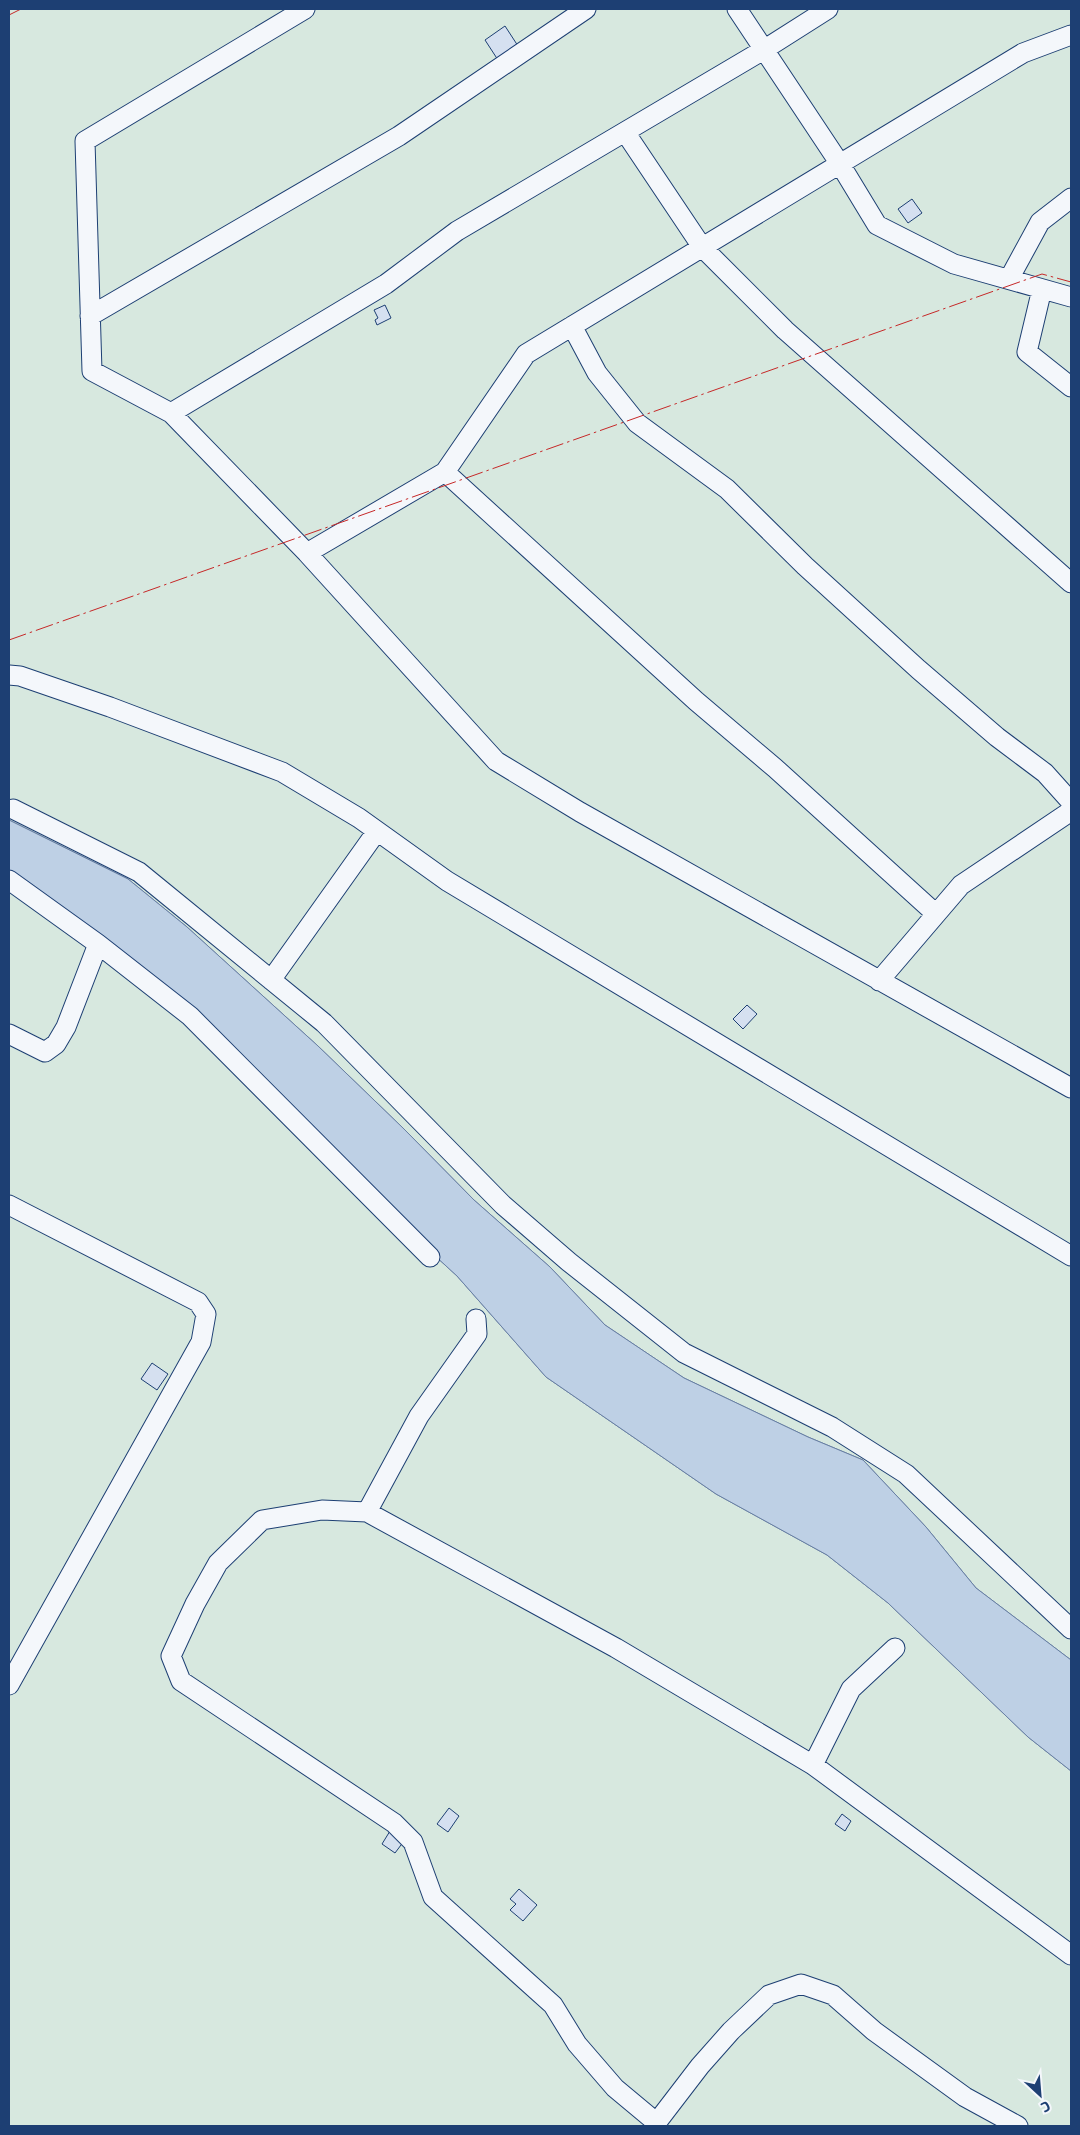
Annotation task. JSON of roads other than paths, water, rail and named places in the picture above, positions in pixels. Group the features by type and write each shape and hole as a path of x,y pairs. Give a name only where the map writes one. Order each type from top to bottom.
{"lane":[{"path":"305,9 85,141 92,371 171,413 307,553 496,761 580,812 1071,1088"},
{"path":"90,316 399,136 586,9"},
{"path":"737,9 840,164 877,225 954,264 1071,297"},
{"path":"171,413 386,284 457,231 765,49 828,9"},
{"path":"307,553 445,472 526,354 1024,53 1071,36"},
{"path":"625,132 702,247 785,330 1071,583"},
{"path":"1009,279 1040,222 1071,198"},
{"path":"1042,289 1027,352 1071,387"},
{"path":"572,326 597,373 637,423 727,489 805,566 868,624 982,724 1044,773 1071,802"},
{"path":"445,472 689,695 775,768 936,914"},
{"path":"9,674 20,676 110,707 282,772 377,831 464,891 1071,1256"},
{"path":"12,809 139,872 324,1023 503,1205 569,1262 684,1354 832,1427 906,1474 1061,1622 1071,1629"},
{"path":"879,981 960,885 1071,811"},
{"path":"271,980 377,831"},
{"path":"9,880 98,944 190,1016 430,1257"},
{"path":"9,1034 45,1052 56,1044 66,1028 98,944"},
{"path":"9,1205 198,1302 206,1314 201,1342 9,1684"},
{"path":"367,1512 418,1416 478,1334 476,1319"},
{"path":"1018,2126 966,2097 874,2031 833,1994 801,1984 769,1995 730,2031 700,2066 656,2125 615,2088 577,2044 553,2005 433,1897 413,1842 394,1823 181,1681 171,1656 195,1604 218,1563 262,1520 322,1510 367,1512 616,1648 813,1765 1071,1955"},
{"path":"813,1765 851,1689 895,1648"}],"water":[{"path":"9,820 128,879 187,927 318,1046 474,1200 550,1267 605,1325 684,1378 808,1437 863,1460 926,1527 976,1588 1071,1660 1071,1771 1028,1737 888,1603 827,1555 716,1494 546,1377 457,1276 396,1220 314,1133 9,872"}]}
